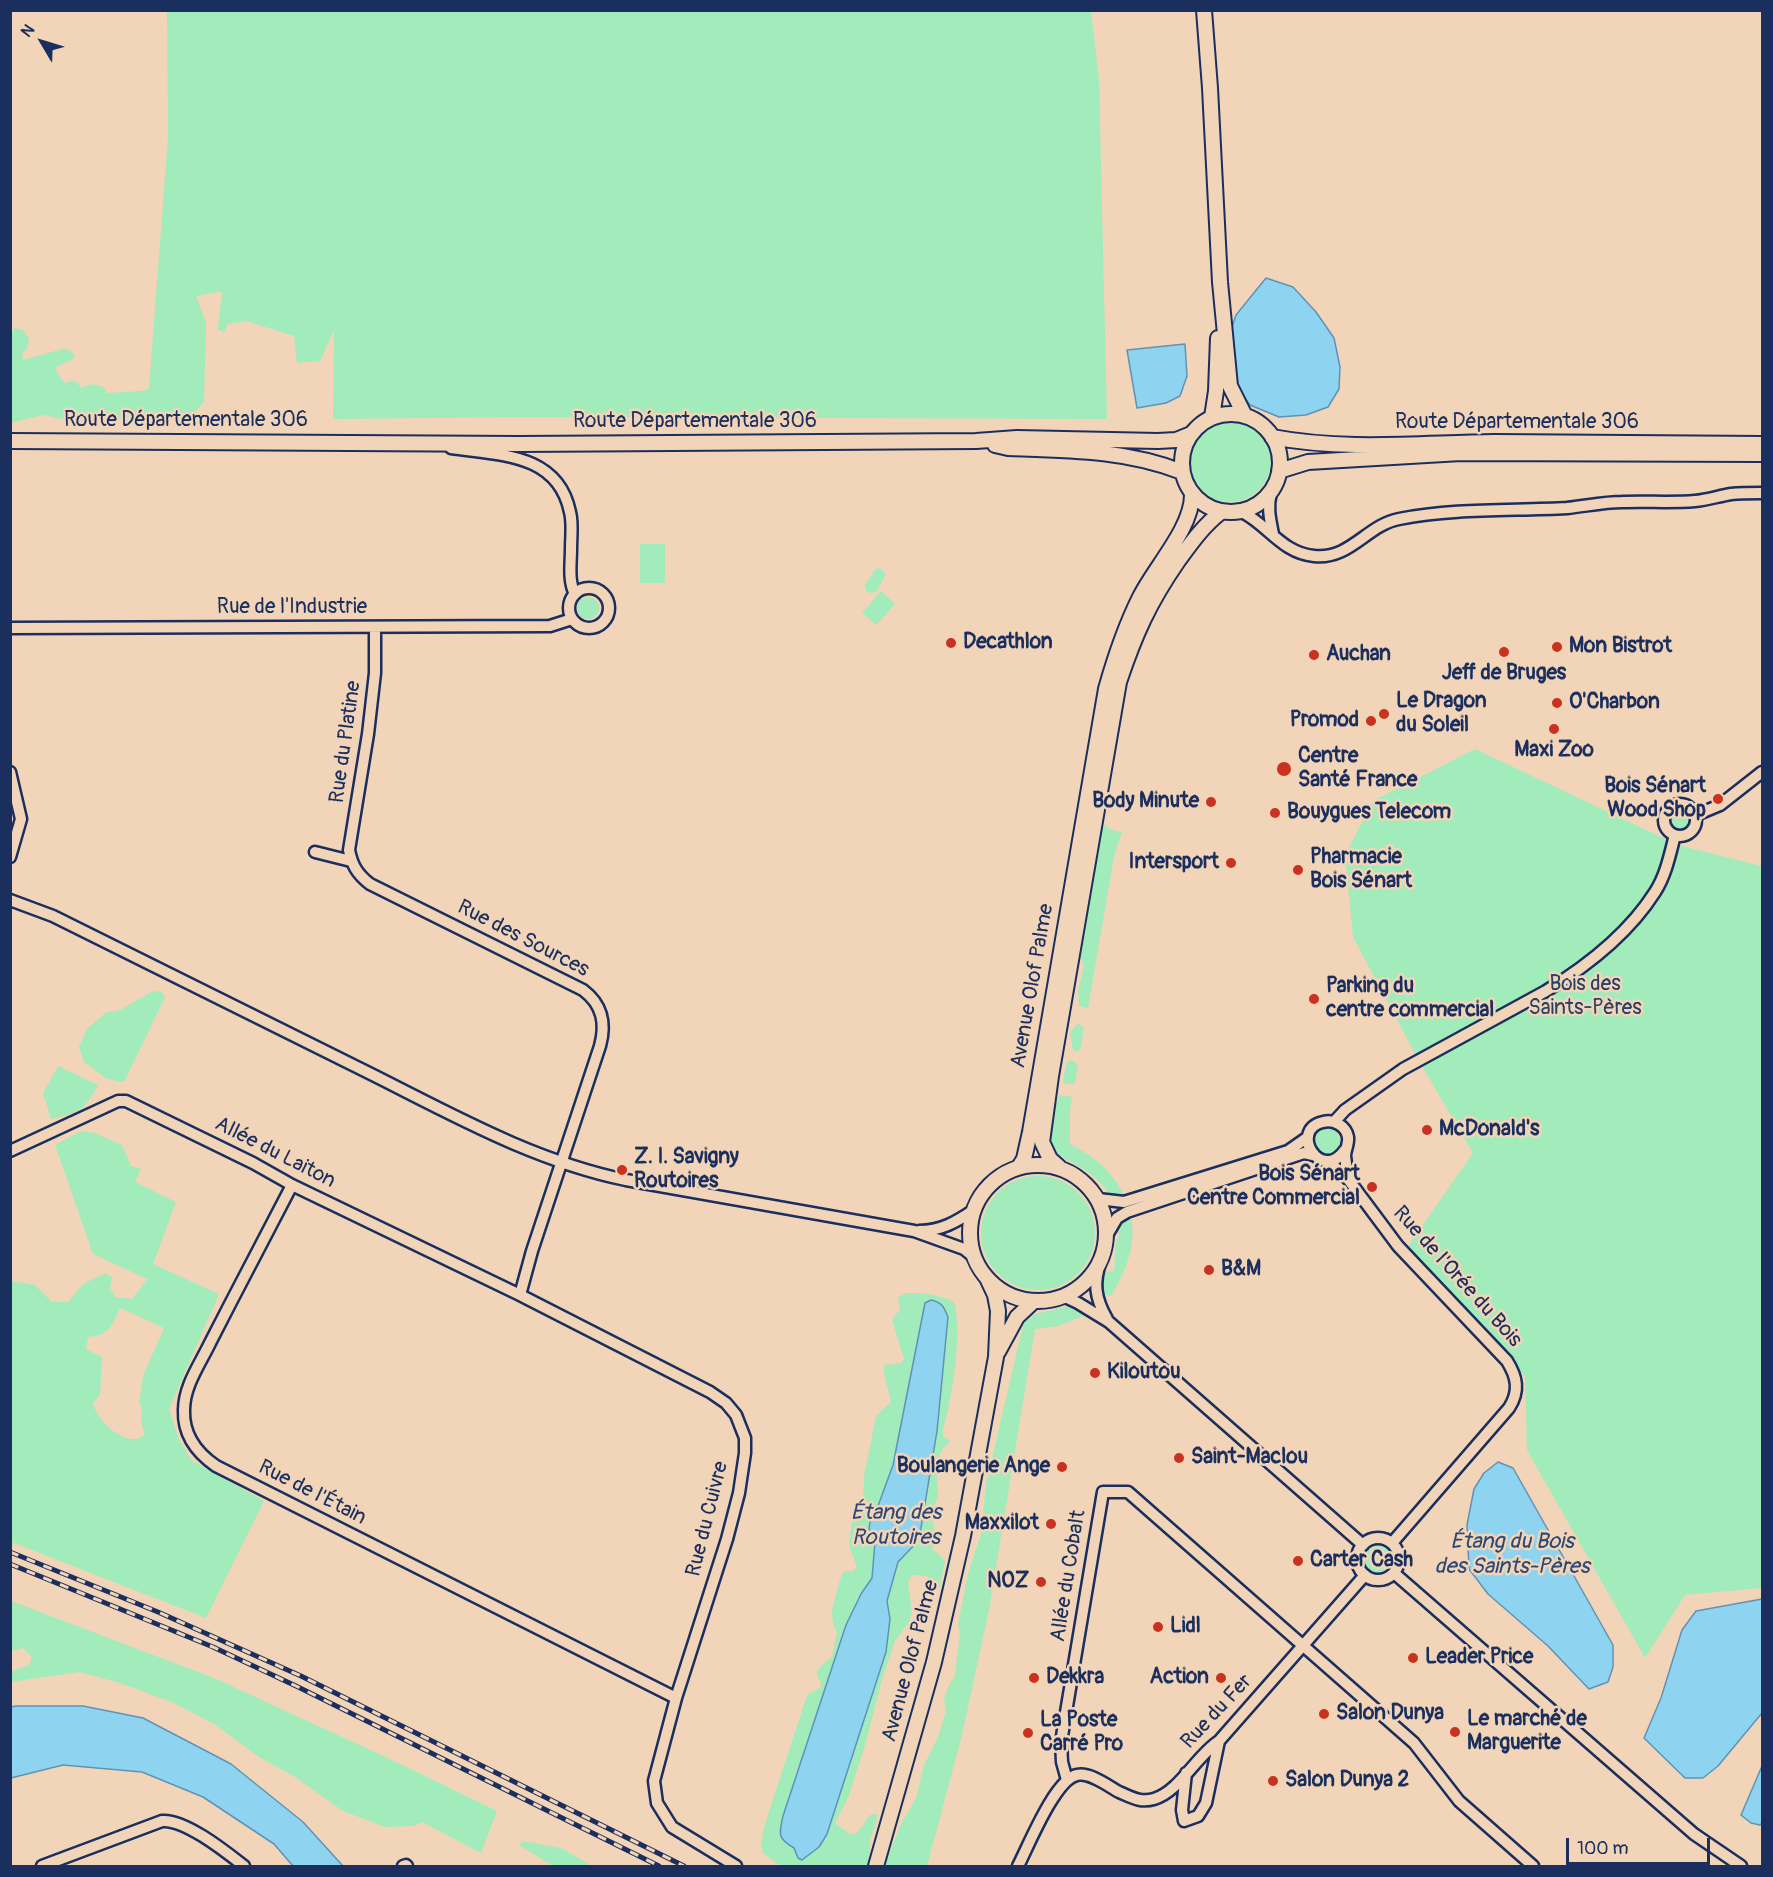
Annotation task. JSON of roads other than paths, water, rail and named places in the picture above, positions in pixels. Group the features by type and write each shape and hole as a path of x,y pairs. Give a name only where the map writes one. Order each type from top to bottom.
{"main road":[{"path":"1204,10 1220,282 1230,386 1244,414 1263,427 1272,437 1279,452 1279,471 1271,493 1258,505 1242,512 1221,512 1206,507 1192,495 1182,472 1183,452 1191,434 1212,417 1244,414"},
{"path":"1212,417 1216,391 1220,282"},
{"name":"Route Départementale 306","path":"10,441 415,443 976,441 1017,438 1158,441 1176,440 1191,434"},
{"name":"Route Départementale 306","path":"1272,437 1304,443 1352,446 1493,442 1762,444"},
{"name":"Route Départementale 306","path":"976,441 1008,448 1123,455 1156,462 1182,472"},
{"name":"Route Départementale 306","path":"1279,471 1308,462 1440,454 1762,454"},
{"path":"1091,812 1106,689 1121,640 1141,594 1187,520 1192,495"},
{"path":"1091,812 1119,682 1134,639 1149,605 1180,558 1207,523 1221,512"},
{"name":"Avenue Olof Palme","path":"1018,1167 1024,1159 1030,1132 1091,812"},
{"name":"Avenue Olof Palme","path":"1059,1167 1045,1149 1043,1135 1091,812"},
{"path":"1039,1164 1059,1167 1077,1176 1098,1199 1103,1211 1106,1237 1101,1260 1085,1282 1062,1296 1034,1301 1008,1294 987,1278 975,1257 970,1234 974,1210 981,1196 991,1184 1004,1174 1018,1167 1039,1164"},
{"name":"Avenue Olof Palme","path":"876,1866 949,1601 996,1357 999,1311 987,1278"},
{"name":"Avenue Olof Palme","path":"996,1357 1017,1317 1034,1301"}],"street":[{"path":"415,443 513,457 542,468 551,476 561,486 571,514 571,574 575,594"},
{"path":"1271,493 1268,502 1273,534"},
{"path":"1242,512 1251,516 1286,547 1316,556 1326,556 1350,548 1368,532 1386,522 1419,516 1621,502 1696,501 1729,494 1762,493"},
{"path":"592,588 600,591 606,597 610,606 609,615 604,623 596,628 587,629 578,626 569,610 570,601 575,594 583,589 592,588"},
{"name":"Rue de l'Industrie","path":"10,628 550,626 572,619"},
{"name":"Rue du Platine","path":"351,861 349,850 368,734 375,673 375,628"},
{"path":"1696,815 1720,805 1762,771"},
{"path":"10,772 21,819 10,857"},
{"path":"1684,803 1696,815 1696,821 1691,832 1681,836 1675,835 1670,833 1664,823 1664,817 1671,806 1684,803"},
{"path":"1334,1122 1345,1110 1403,1069 1546,991 1566,979 1600,952 1630,922 1655,891 1665,871 1675,835"},
{"path":"315,852 351,861"},
{"name":"Rue des Sources","path":"351,861 356,871 370,884 583,990 598,1005 603,1015 604,1033 532,1251 520,1295"},
{"path":"10,900 53,916 518,1147 562,1163 626,1180 914,1231 964,1249 975,1257"},
{"name":"Allée du Laiton","path":"10,1150 118,1101 126,1101 253,1163 292,1185 520,1295"},
{"path":"1313,1155 1308,1143 1310,1131 1320,1122 1334,1122 1345,1130 1347,1137 1348,1179"},
{"path":"1098,1199 1124,1202 1288,1150 1308,1137"},
{"path":"1106,1237 1117,1218 1126,1212 1304,1153 1328,1161 1338,1158 1346,1150"},
{"name":"Rue de l'Orée du Bois","path":"1328,1161 1348,1179 1394,1241 1507,1361 1517,1381 1517,1392 1509,1408 1392,1544"},
{"name":"Rue de l'Étain","path":"292,1185 186,1394 184,1421 191,1442 216,1466 676,1698"},
{"path":"914,1231 927,1231 948,1226 974,1210"},
{"path":"1101,1260 1096,1275 1096,1295 1109,1322"},
{"name":"Rue du Cuivre","path":"520,1295 710,1392 732,1409 741,1426 745,1438 745,1453 739,1494 727,1539 676,1698 654,1781 657,1803 672,1827 736,1866"},
{"path":"1062,1296 1109,1322 1363,1545"},
{"name":"Allée du Cobalt","path":"1067,1780 1062,1762 1061,1742 1103,1492 1128,1492 1304,1646"},
{"path":"1377,1538 1388,1540 1392,1544 1399,1558 1394,1573 1380,1580 1365,1575 1358,1560 1363,1545 1377,1538"},
{"path":"1394,1573 1694,1834 1741,1866"},
{"name":"Rue du Fer","path":"1067,1780 1077,1775 1087,1776 1136,1800 1145,1800 1165,1794 1209,1748 1219,1741 1365,1575"},
{"path":"1304,1646 1414,1743 1459,1801 1533,1866"},
{"path":"1186,1773 1182,1810 1184,1821 1198,1816 1206,1803 1219,1741"},
{"path":"1018,1866 1053,1797 1067,1780"},
{"path":"42,1866 162,1821 188,1829 230,1863 244,1866"}],"water":[{"path":"1266,278 1293,287 1316,312 1334,338 1340,367 1339,389 1328,407 1306,415 1279,417 1250,405 1238,389 1232,367 1229,336 1236,315"},
{"path":"1185,344 1187,376 1180,396 1166,403 1137,408 1127,350"},
{"name":"Étang des Routoires","path":"931,1300 942,1306 948,1317 937,1431 919,1540 898,1562 887,1601 890,1619 886,1652 827,1834 819,1847 802,1860 798,1858 794,1848 782,1838 780,1831 783,1816 846,1625 861,1594 872,1578 875,1542 869,1529 871,1516 878,1506 893,1465 925,1303"},
{"name":"Étang du Bois des Saints-Pères","path":"1498,1462 1513,1468 1613,1645 1613,1667 1608,1682 1589,1689 1548,1646 1488,1594 1469,1569 1467,1525 1474,1489 1484,1473"},
{"path":"1762,1599 1762,1713 1718,1766 1703,1778 1685,1778 1644,1738 1661,1698 1682,1630 1696,1611"},
{"path":"83,1706 143,1718 231,1764 303,1822 343,1866 293,1866 274,1844 203,1797 142,1772 63,1765 11,1778 11,1707"},
{"path":"1762,1766 1762,1823 1760,1825 1751,1823 1741,1815"}],"railway":[{"path":"10,1552 158,1612 301,1676 684,1866"},
{"path":"10,1564 213,1647 659,1866"}],"place":[{"name":"Decathlon","path":"951,643"},
{"name":"Mon Bistrot","path":"1557,647"},
{"name":"Jeff de Bruges","path":"1504,652"},
{"name":"Auchan","path":"1314,655"},
{"name":"O'Charbon","path":"1557,703"},
{"name":"Le Dragon du Soleil","path":"1384,714"},
{"name":"Promod","path":"1371,721"},
{"name":"Maxi Zoo","path":"1554,729"},
{"name":"Centre Santé France","path":"1284,769"},
{"name":"Bois Sénart Wood Shop","path":"1718,799"},
{"name":"Body Minute","path":"1211,802"},
{"name":"Bouygues Telecom","path":"1275,813"},
{"name":"Intersport","path":"1231,863"},
{"name":"Pharmacie Bois Sénart","path":"1298,870"},
{"name":"Parking du centre commercial","path":"1314,999"},
{"name":"McDonald's","path":"1427,1130"},
{"name":"Z. I. Savigny Routoires","path":"622,1170"},
{"name":"Bois Sénart Centre Commercial","path":"1372,1187"},
{"name":"B&M","path":"1209,1270"},
{"name":"Kiloutou","path":"1095,1373"},
{"name":"Saint-Maclou","path":"1179,1458"},
{"name":"Boulangerie Ange","path":"1062,1467"},
{"name":"Maxxilot","path":"1051,1524"},
{"name":"Carter Cash","path":"1298,1561"},
{"name":"NOZ","path":"1041,1582"},
{"name":"Lidl","path":"1158,1627"},
{"name":"Leader Price","path":"1413,1658"},
{"name":"Dekkra","path":"1034,1678"},
{"name":"Action","path":"1221,1678"},
{"name":"Salon Dunya","path":"1324,1714"},
{"name":"Le marché de Marguerite","path":"1455,1732"},
{"name":"La Poste Carré Pro","path":"1028,1733"},
{"name":"Salon Dunya 2","path":"1273,1781"}],"park label":[{"name":"Bois des Saints-Pères","path":"1585,997"}]}
